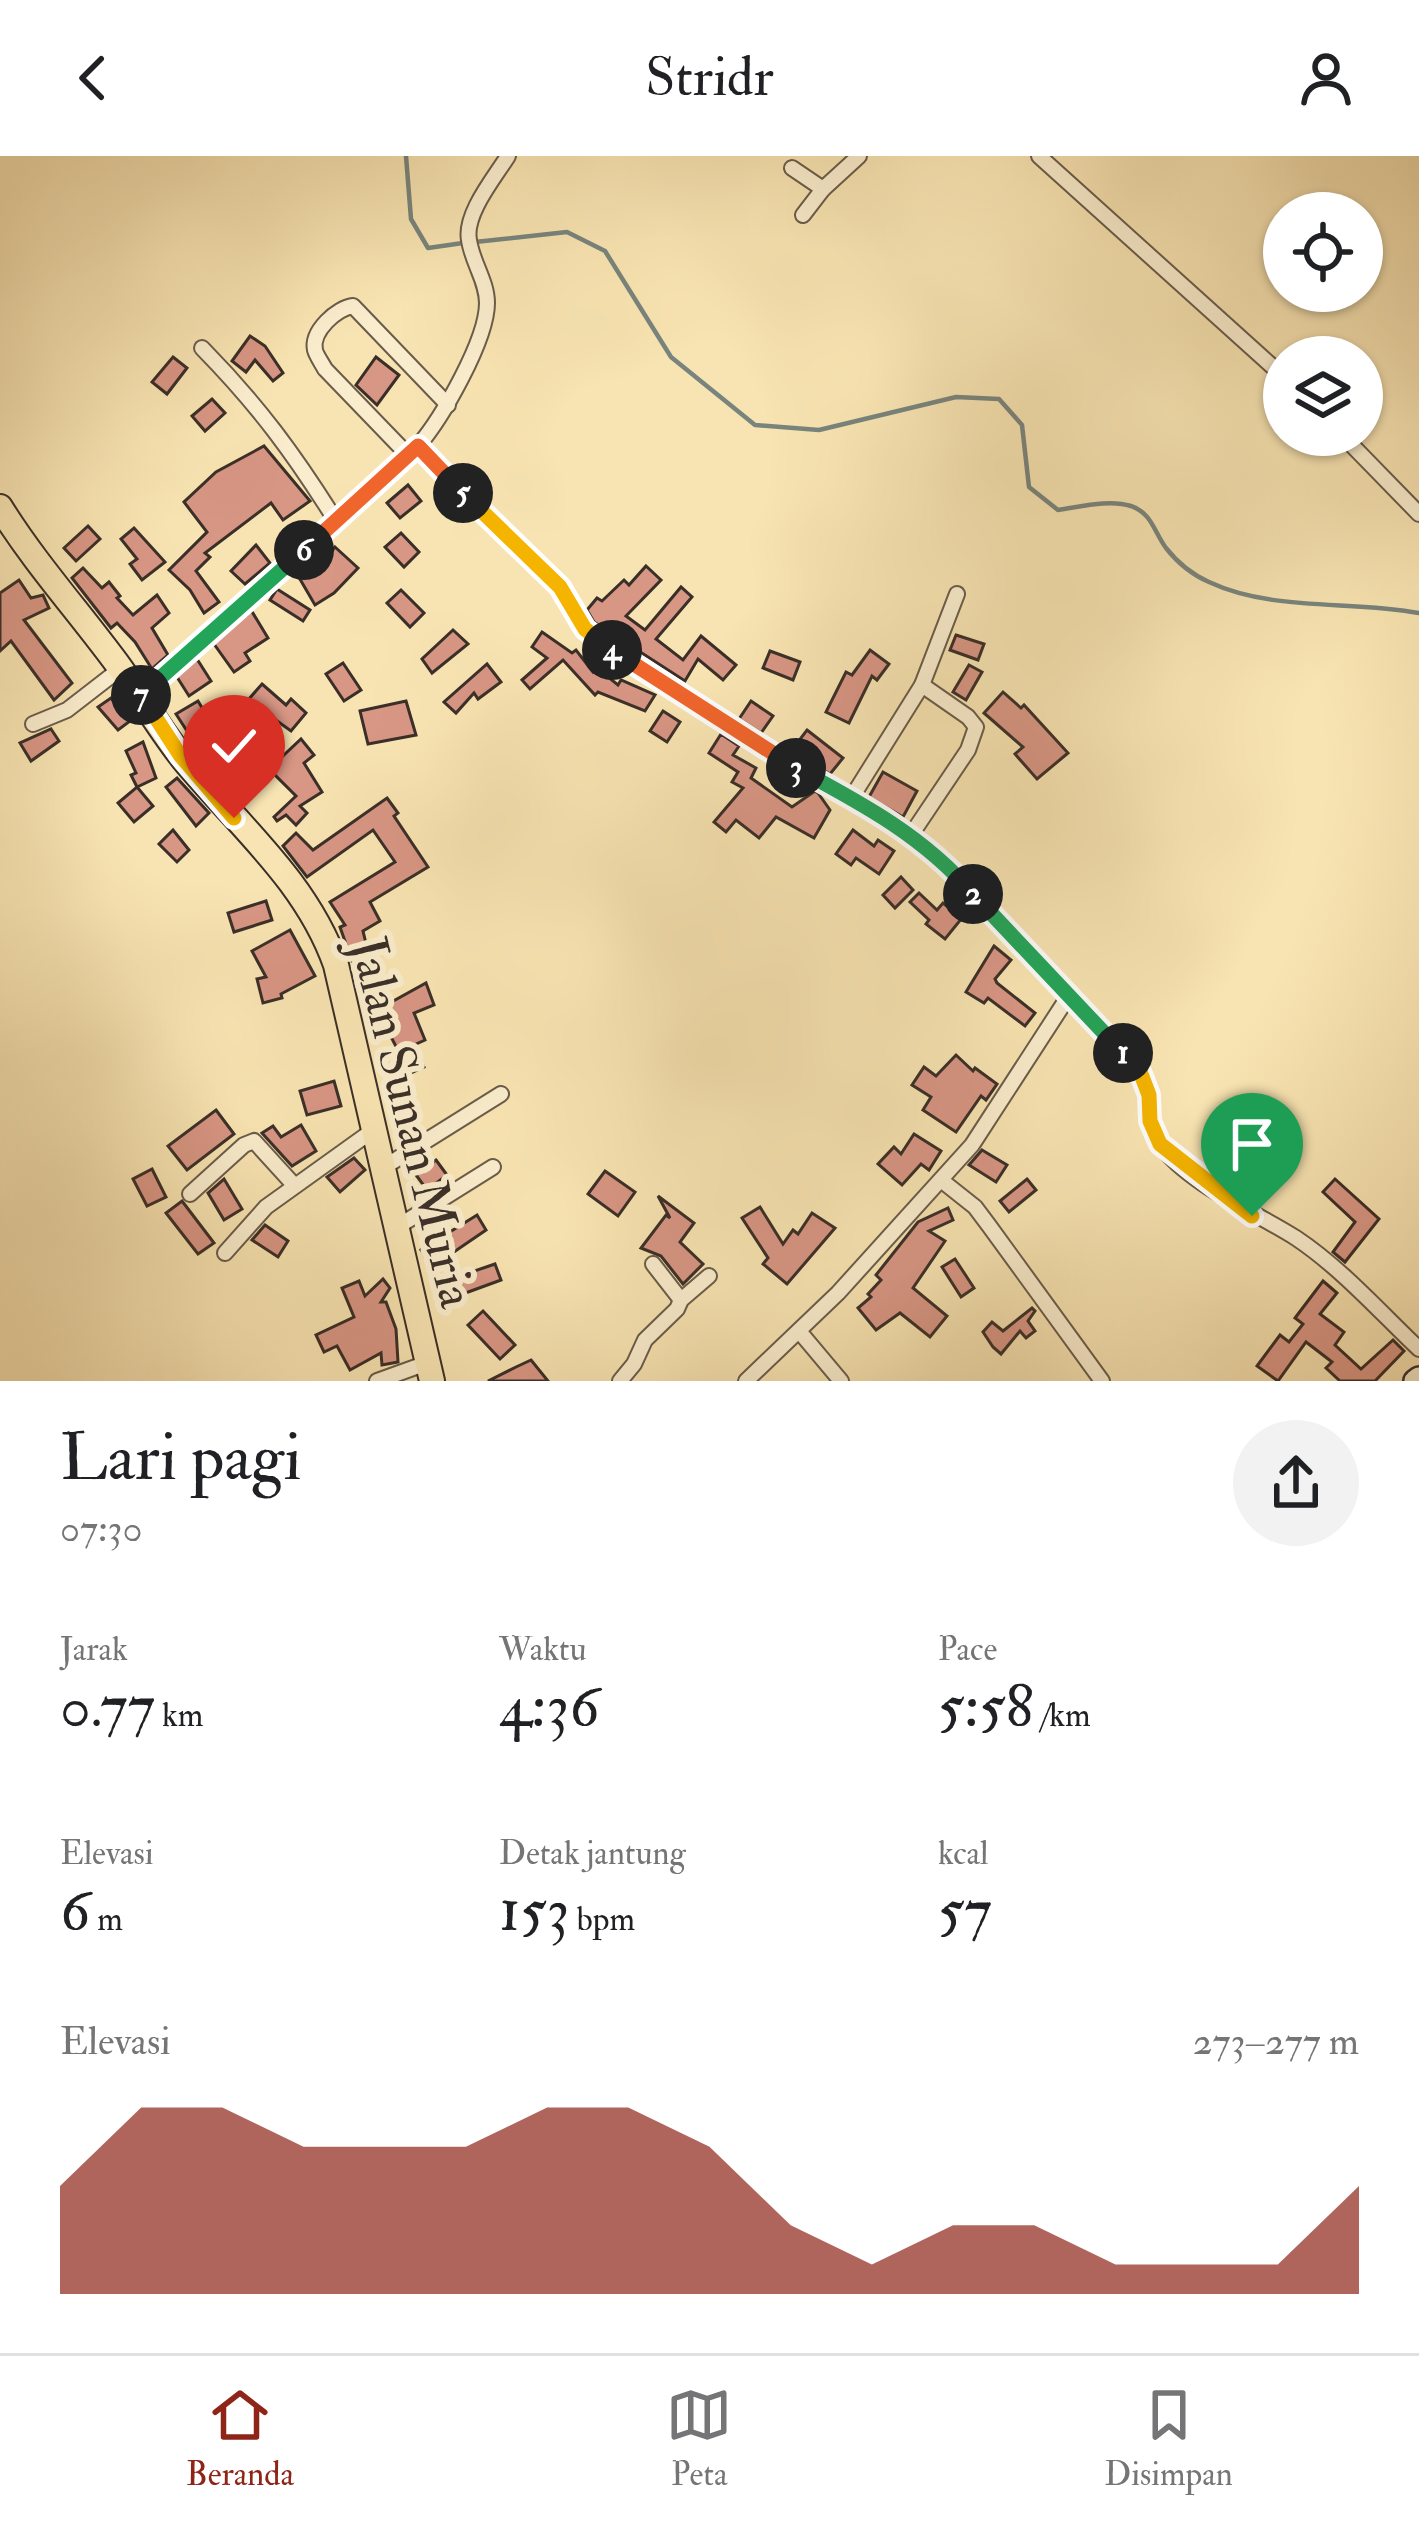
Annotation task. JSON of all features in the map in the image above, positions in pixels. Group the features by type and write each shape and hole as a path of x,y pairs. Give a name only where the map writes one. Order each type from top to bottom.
{"main road":[{"name":"Jalan Sunan Muria","path":"4,522 120,669 180,755 294,883 322,931 336,964 429,1372"}],"street":[{"path":"139,696 413,451 448,405 485,316 485,289 468,237 477,210 508,156"},
{"path":"803,215 859,156"},
{"path":"1039,156 1263,358"},
{"path":"1058,173 1069,158"},
{"path":"792,168 823,189"},
{"path":"448,405 353,306 338,311 315,342 315,353 325,369 560,587 595,638 753,742 911,835 955,873 1141,1074 1149,1095 1150,1121 1160,1144 1252,1216 1313,1251 1419,1349"},
{"path":"202,348 284,439 336,521"},
{"path":"1362,456 1419,514"},
{"path":"852,797 922,686 957,594"},
{"path":"33,724 67,710 120,669"},
{"path":"911,835 968,750 976,728 968,717 922,686"},
{"path":"746,1381 800,1331 972,1144 1068,997"},
{"path":"381,1169 501,1094"},
{"path":"225,1253 266,1207 372,1131"},
{"path":"190,1194 254,1141 294,1184"},
{"path":"394,1228 493,1167"},
{"path":"941,1180 975,1208 1102,1381"},
{"path":"653,1264 680,1300"},
{"path":"620,1381 645,1340 709,1276"},
{"path":"800,1331 841,1381"},
{"path":"377,1381 429,1372"}],"building":[{"path":"250,336 265,346 283,373 273,381 255,360 246,372 232,361"},
{"path":"173,357 187,368 167,394 152,382"},
{"path":"376,357 399,375 377,405 356,385"},
{"path":"212,399 225,413 205,431 192,416"},
{"path":"264,446 310,501 283,520 271,503 205,553 210,557 196,571 219,602 204,613 190,590 169,570 207,532 184,502 216,472"},
{"path":"408,485 421,501 400,518 387,503"},
{"path":"88,526 100,539 76,561 64,548"},
{"path":"134,528 165,562 142,580 130,564 137,559 121,539"},
{"path":"401,533 419,552 404,567 385,547"},
{"path":"256,545 270,563 245,584 231,571"},
{"path":"335,547 358,568 315,605 297,574 326,558"},
{"path":"646,566 661,580 626,616 645,630 681,587 692,597 656,639 683,660 701,636 736,665 723,680 698,659 685,681 594,622 587,610 597,598 602,601 624,580 629,585"},
{"path":"83,568 102,588 109,582 133,615 157,595 169,613 152,628 168,655 152,669 135,642 117,623 111,628 72,578"},
{"path":"19,580 31,598 43,595 49,608 24,620 72,683 54,700 11,641 0,651 0,593"},
{"path":"277,589 310,610 303,621 270,600"},
{"path":"401,590 424,613 410,627 387,603"},
{"path":"251,610 268,638 245,653 250,661 234,672 214,644"},
{"path":"453,630 468,644 432,673 422,659"},
{"path":"542,632 572,653 576,650 593,672 597,668 618,685 621,680 655,695 645,711 598,692 595,695 563,660 530,689 522,680 547,658 532,647"},
{"path":"956,635 984,644 978,660 950,650"},
{"path":"870,650 889,664 877,680 872,676 849,723 826,712 846,672 852,675"},
{"path":"770,651 800,662 793,680 763,668"},
{"path":"197,659 211,681 189,696 177,677"},
{"path":"343,663 361,690 344,701 326,674"},
{"path":"487,664 501,682 478,699 474,693 456,713 444,702"},
{"path":"969,665 982,672 966,700 953,692"},
{"path":"262,684 286,705 291,699 306,713 291,731 248,700"},
{"path":"1003,692 1021,708 1024,705 1068,753 1037,779 1015,754 1023,747 984,713"},
{"path":"111,698 130,721 118,730 98,707"},
{"path":"198,701 213,726 219,720 248,751 241,757 253,771 235,786 209,758 216,752 192,728 187,731 176,714"},
{"path":"406,701 416,735 368,744 360,711"},
{"path":"751,701 773,716 761,733 739,719"},
{"path":"663,711 680,722 667,742 650,731"},
{"path":"51,729 59,741 31,761 20,743"},
{"path":"807,730 843,758 830,774 791,751"},
{"path":"721,734 739,746 733,755 756,768 751,778 792,807 818,793 830,810 814,838 776,817 759,838 736,820 726,832 714,822 743,788 732,782 738,772 709,753"},
{"path":"301,739 314,755 304,763 322,792 300,806 307,813 296,825 286,815 277,821 274,817 296,796 269,769"},
{"path":"143,742 156,778 137,787 126,751"},
{"path":"883,772 917,791 903,817 869,797"},
{"path":"177,778 209,813 196,826 166,787"},
{"path":"137,787 153,806 134,822 118,803"},
{"path":"387,798 428,867 370,902 380,921 363,931 369,956 352,961 340,927 345,925 330,902 395,862 373,830 307,877 283,846 296,833 313,850"},
{"path":"173,830 189,850 177,862 159,844"},
{"path":"853,830 874,846 878,840 894,851 879,874 856,858 851,865 836,854"},
{"path":"901,877 913,890 895,908 883,895"},
{"path":"919,893 937,910 943,903 962,918 945,939 910,902"},
{"path":"266,901 272,920 234,932 228,913"},
{"path":"290,930 315,976 281,994 282,998 263,1003 257,979 266,977 252,951"},
{"path":"994,946 1011,960 995,979 997,983 1035,1013 1025,1026 988,998 984,1003 966,992"},
{"path":"426,983 434,1005 414,1013 425,1040 414,1045 424,1067 402,1077 394,1060 401,1056 377,1010"},
{"path":"956,1055 997,1084 986,1100 981,1096 956,1132 923,1110 931,1097 912,1085 924,1067 936,1076"},
{"path":"334,1081 341,1106 307,1115 300,1091"},
{"path":"216,1110 234,1134 187,1170 168,1146"},
{"path":"301,1125 316,1151 292,1166 262,1133 273,1126 281,1137"},
{"path":"914,1134 941,1151 929,1170 921,1164 902,1185 878,1164 894,1147 901,1154"},
{"path":"982,1150 1007,1165 996,1182 969,1165"},
{"path":"354,1158 365,1170 340,1192 327,1177"},
{"path":"436,1160 447,1175 427,1190 416,1175"},
{"path":"152,1169 166,1197 147,1206 133,1179"},
{"path":"605,1171 635,1192 618,1216 588,1194"},
{"path":"224,1179 242,1209 224,1220 208,1193"},
{"path":"1027,1179 1036,1190 1009,1212 1000,1201"},
{"path":"1335,1179 1379,1219 1345,1262 1333,1252 1355,1222 1323,1192"},
{"path":"658,1196 694,1223 680,1242 703,1264 683,1284 661,1256 641,1248 666,1215 670,1218"},
{"path":"182,1201 214,1243 198,1254 166,1213"},
{"path":"760,1207 783,1244 793,1230 798,1234 812,1213 835,1228 787,1284 763,1264 768,1258 742,1218"},
{"path":"948,1208 953,1220 929,1231 945,1241 913,1288 947,1316 930,1337 900,1313 876,1330 858,1308 881,1280 876,1275 918,1222"},
{"path":"477,1215 486,1230 432,1267 421,1250"},
{"path":"265,1225 288,1241 278,1257 252,1240"},
{"path":"955,1259 974,1288 961,1297 942,1267"},
{"path":"495,1264 501,1280 460,1295 454,1278"},
{"path":"383,1279 390,1288 381,1302 386,1302 396,1329 398,1362 382,1365 381,1353 350,1370 337,1346 324,1352 316,1335 354,1317 342,1288 359,1281 365,1296"},
{"path":"1323,1281 1337,1293 1320,1314 1344,1332 1335,1345 1361,1369 1393,1340 1404,1351 1375,1381 1340,1381 1326,1368 1332,1362 1306,1342 1278,1381 1257,1366 1280,1335 1289,1342 1303,1324 1295,1318"},
{"path":"1032,1308 1035,1311 1028,1321 1035,1331 1026,1338 1020,1331 1001,1354 983,1332 992,1322 1003,1331"},
{"path":"483,1311 515,1345 500,1359 468,1325"},
{"path":"531,1360 548,1381 488,1381 516,1367"}],"waterway":[{"path":"406,156 411,219 428,248 463,243"},
{"path":"475,242 567,232 605,251 671,357 755,425 819,430 956,397 999,399 1022,425 1029,487 1058,510 1113,503 1138,509 1180,563 1203,579 1234,591 1286,602 1419,613"}],"route":[{"path":"234,818 180,755 139,696 418,446 560,587 595,638 753,742 911,835 955,873 1141,1074 1149,1095 1150,1121 1160,1144 1252,1216"}]}
